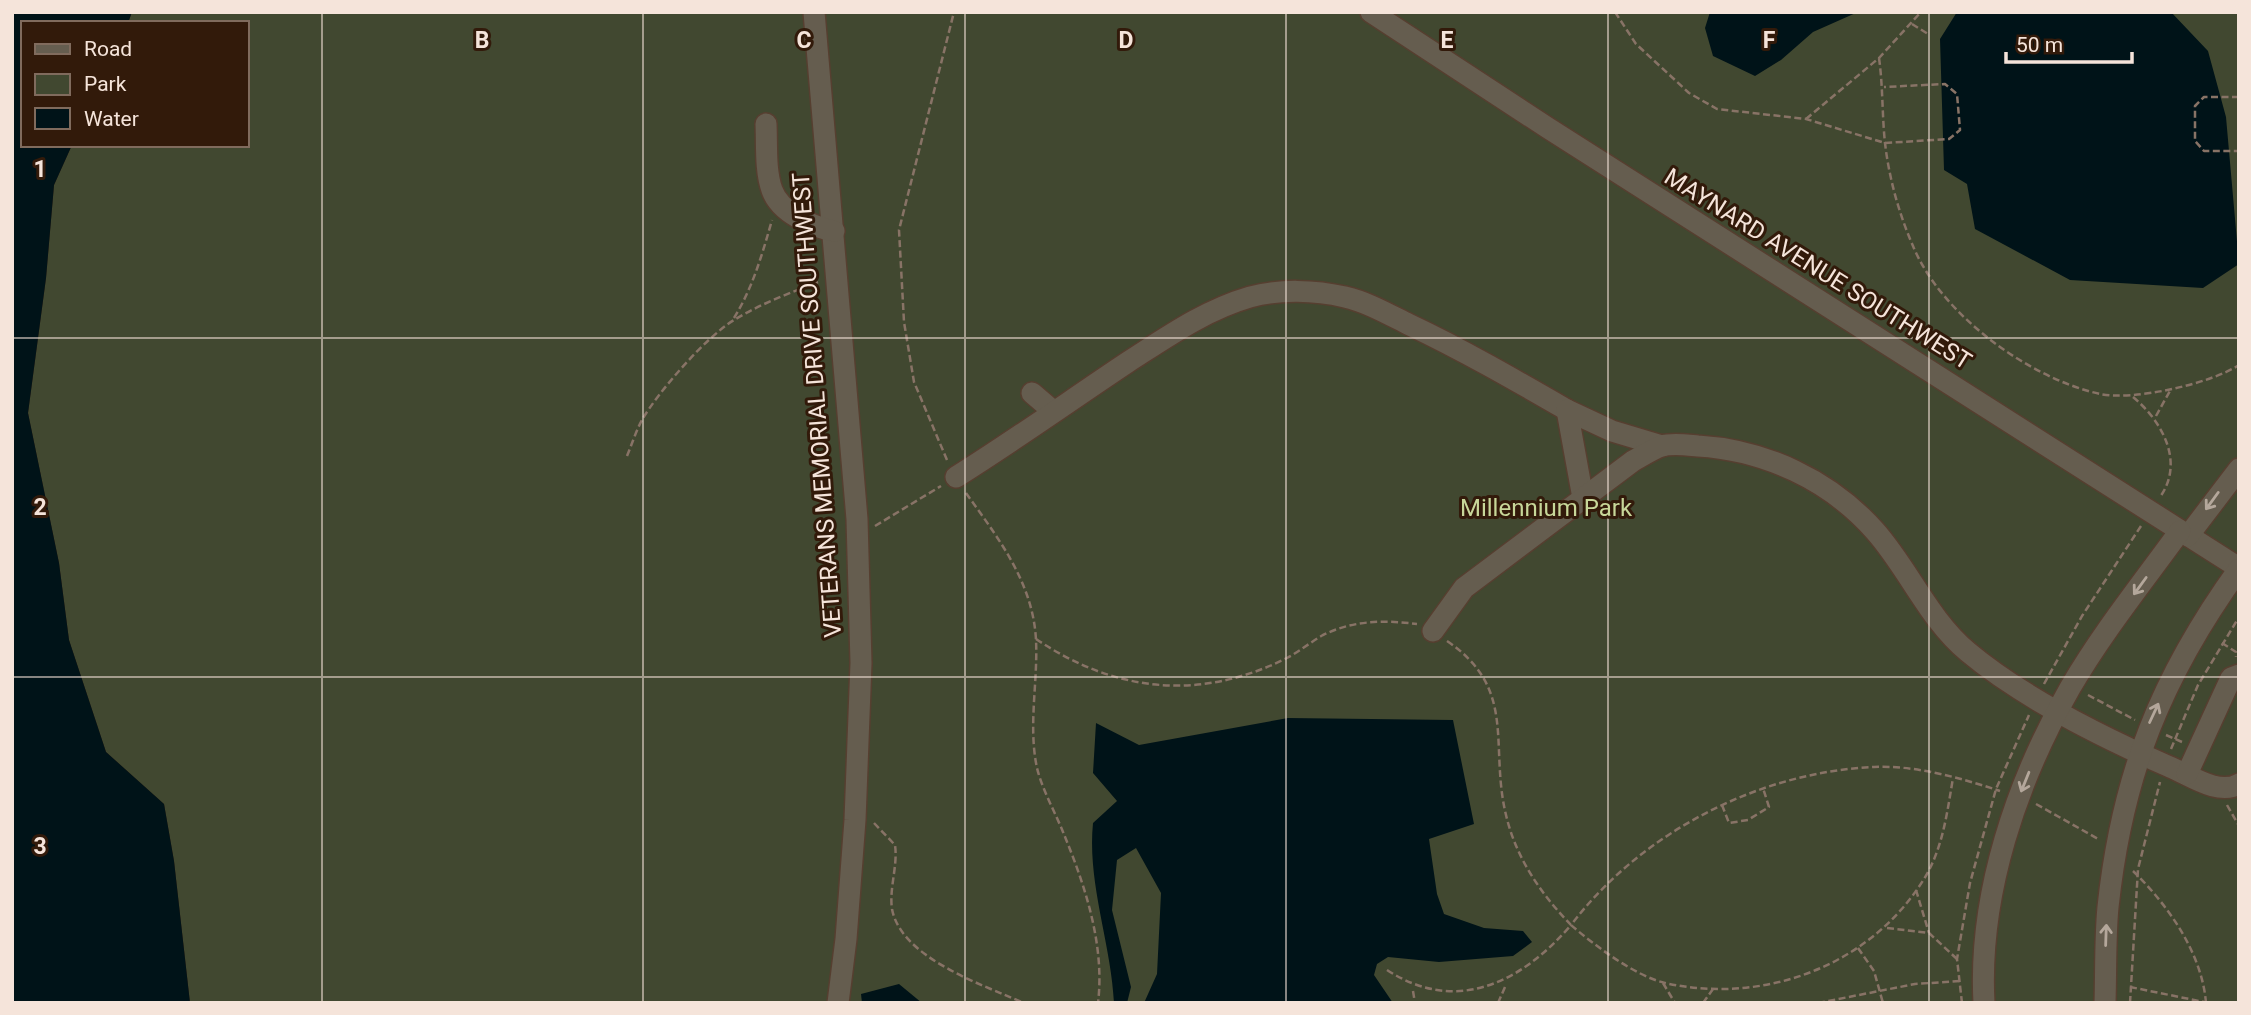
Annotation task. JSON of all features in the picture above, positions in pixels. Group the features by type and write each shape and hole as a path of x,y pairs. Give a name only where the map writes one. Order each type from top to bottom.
{"street":[{"name":"VETERANS MEMORIAL DRIVE SOUTHWEST","path":"814,12 838,275 857,533 861,663 855,812 846,939 838,1003"},
{"name":"MAYNARD AVENUE SOUTHWEST","path":"1371,12 1560,136 2239,569"},
{"path":"766,124 772,191 790,211 814,228 834,231"},
{"path":"956,477 1204,314 1251,297 1307,292 1345,297 1368,305 1464,351 1604,428 1662,446 1721,447 1767,459 1811,478 1851,506 1875,531 1947,631 1968,652 2058,710 2140,753 2187,774 2230,786"},
{"path":"1032,393 1053,411"},
{"path":"1567,410 1583,498"},
{"path":"1433,631 1464,589 1633,461 1662,446"},
{"path":"1984,1003 1984,956 1992,895 2019,797 2058,710 2072,686 2184,533 2239,469"},
{"path":"2105,1003 2106,929 2115,855 2148,727 2179,662 2239,569"},
{"path":"2187,774 2231,678 2239,675"}],"path":[{"path":"954,12 899,230 904,323 914,382 934,434 956,477 1017,569 1034,616 1036,639 1033,714 1037,769 1075,859 1091,915 1101,978 1098,1003"},
{"path":"1615,12 1636,44 1689,93 1717,109 1806,119 1885,143 1949,139 1960,130 1957,94 1945,84 1884,88"},
{"path":"1806,119 1879,58 1921,12"},
{"path":"1912,24 1928,34"},
{"path":"1879,58 1884,88 1885,143 1895,195 1914,248 1946,301 1993,343 2051,376 2099,394 2133,397 2171,389 2239,365"},
{"path":"2239,97 2204,97 2195,106 2195,141 2204,151 2239,151"},
{"path":"627,456 642,420 663,392 691,359 732,321 748,295 760,267 778,198"},
{"path":"732,321 784,295 838,275"},
{"path":"2155,417 2171,389"},
{"path":"857,533 883,523 956,477"},
{"path":"2130,1003 2138,876 2149,816 2175,738 2198,685 2239,617"},
{"path":"1036,639 1063,657 1099,672 1160,687 1235,680 1288,657 1325,634 1377,619 1419,625 1433,631 1459,649 1475,667 1494,698 1500,722 1502,789 1506,817 1524,865 1551,905 1601,951 1663,983 1713,989 1776,985 1822,968 1887,928 1916,890 1944,835 1953,778"},
{"path":"2050,672 2148,727 2198,749"},
{"path":"1519,978 1544,956 1594,895 1642,853 1722,805 1763,788 1801,777 1875,767 1953,778 2019,797 2082,827 2110,847 2158,896 2184,936 2207,1002 2130,987"},
{"path":"2230,786 2239,826"},
{"path":"1722,805 1729,823 1748,820 1769,807 1763,788"},
{"path":"855,812 869,819 895,845 892,908 903,935 928,956 1024,1003"},
{"path":"1916,890 1928,933 1957,959"},
{"path":"1887,928 1928,933"},
{"path":"1858,948 1874,971 1883,1003"},
{"path":"1387,970 1413,991 1426,994"},
{"path":"1818,1003 1915,984 1960,981"},
{"path":"1498,1003 1502,988 1511,983"},
{"path":"1663,983 1675,1003"},
{"path":"1703,1003 1713,989"},
{"path":"1413,991 1415,1003"}],"green space":[{"name":"Millennium Park","path":"132,12 2239,12 2239,1003 190,1003 174,861 164,804 106,752 69,640 59,563 28,413 46,278 54,185 71,147 248,147 248,21 129,21"}],"water":[{"path":"12,12 132,12 129,21 21,21 21,147 71,147 54,185 46,278 28,413 59,563 69,640 106,752 164,804 174,861 190,1003 12,1003"},
{"path":"1710,12 1858,12 1813,32 1781,60 1755,76 1713,56 1705,28"},
{"path":"1957,12 2171,12 2208,51 2226,117 2239,264 2203,288 2070,280 1975,229 1967,184 1944,170 1940,39"},
{"path":"1288,718 1453,720 1474,824 1429,839 1437,894 1444,914 1484,928 1523,931 1532,942 1513,956 1439,962 1388,957 1377,964 1374,975 1393,1003 1144,1003 1157,974 1161,893 1136,848 1117,860 1112,910 1131,987 1127,1003 1114,1003 1109,958 1096,890 1092,846 1093,823 1117,801 1093,773 1096,723 1139,745"},
{"path":"899,984 922,1003 862,1003 861,994"}]}
